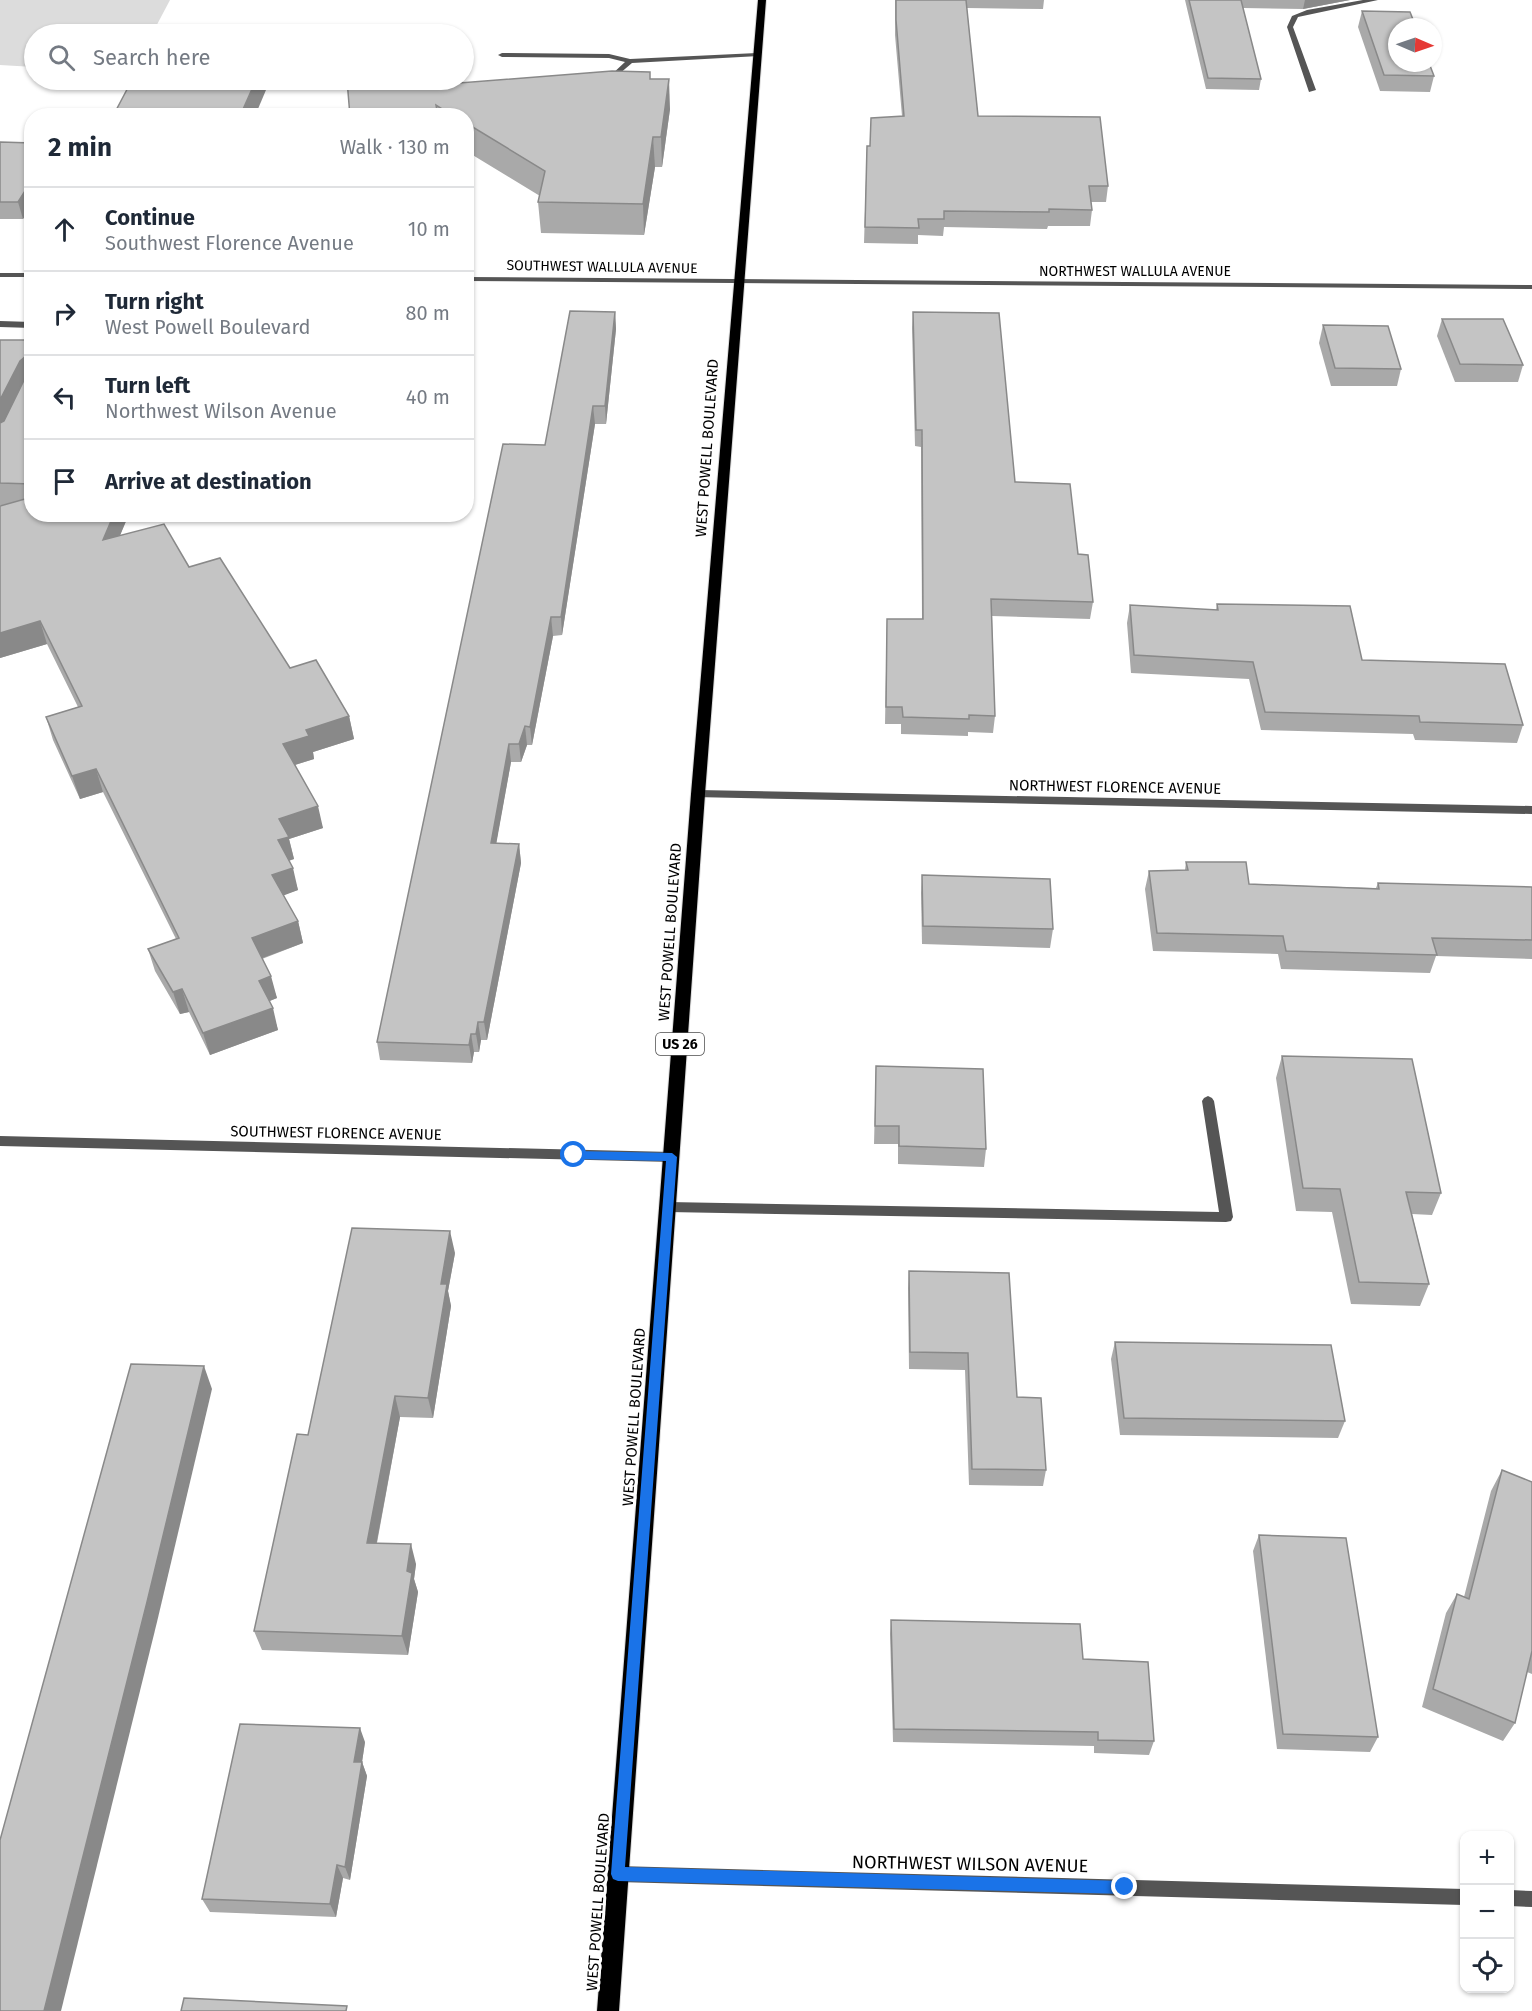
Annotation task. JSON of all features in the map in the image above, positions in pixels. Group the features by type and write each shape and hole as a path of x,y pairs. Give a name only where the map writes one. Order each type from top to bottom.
{"main road":[{"name":"WEST POWELL BOULEVARD","path":"608,2011 698,794 762,0"}],"street":[{"path":"1312,90 1290,27 1295,16 1375,0"},
{"path":"502,55 609,56 630,61 756,55"},
{"path":"601,79 612,78 630,61"},
{"path":"0,275 24,275"},
{"name":"SOUTHWEST WALLULA AVENUE","path":"474,279 738,282"},
{"name":"NORTHWEST WALLULA AVENUE","path":"738,282 1532,287"},
{"path":"0,324 24,325"},
{"name":"NORTHWEST FLORENCE AVENUE","path":"698,794 1532,810"},
{"path":"668,1207 1226,1217 1208,1101"},
{"name":"SOUTHWEST FLORENCE AVENUE","path":"0,1142 672,1157"},
{"name":"NORTHWEST WILSON AVENUE","path":"618,1874 1460,1897"},
{"path":"1514,1898 1532,1899"}],"shaded area":[{"path":"0,0 170,0 157,24 24,24 24,66 0,65"}],"building":[{"path":"896,0 966,0 978,116 1100,117 1108,186 1089,186 1092,210 944,211 944,219 918,219 919,228 865,227 867,146 870,146 871,118 904,116"},
{"path":"1189,0 1241,0 1261,79 1208,78"},
{"path":"1362,11 1410,12 1412,18 1388,18 1388,72 1432,72 1434,76 1384,75"},
{"path":"612,71 650,72 650,79 669,79 661,137 653,137 643,204 538,202 545,171 474,128 474,108 441,108 436,105 437,108 349,108 348,90 474,90 474,82"},
{"path":"127,90 252,90 244,108 117,108"},
{"path":"0,142 24,143 24,193 18,202 0,202"},
{"path":"570,311 615,312 605,406 593,406 561,617 551,617 530,727 525,726 519,744 509,744 491,843 519,844 484,1022 478,1022 476,1034 471,1034 469,1045 377,1042 503,444 545,445"},
{"path":"913,312 999,313 1015,482 1070,484 1078,554 1088,555 1093,602 991,599 995,716 969,715 969,719 903,717 902,707 886,707 887,619 923,619 922,430 916,430"},
{"path":"1442,319 1503,319 1523,365 1460,364"},
{"path":"1323,325 1388,326 1401,369 1335,368"},
{"path":"0,340 24,340 24,358 20,361 0,400"},
{"path":"24,380 24,484 0,483 0,423 4,421"},
{"path":"24,499 24,522 111,522 103,540 164,524 189,567 220,558 290,668 316,660 349,716 306,730 309,736 283,744 318,806 279,819 289,837 278,840 293,868 272,875 298,921 252,938 271,976 259,981 273,1008 203,1033 182,989 173,992 148,949 179,938 96,769 72,776 46,717 82,706 40,621 0,633 0,506"},
{"path":"1217,604 1350,606 1362,660 1505,664 1523,725 1420,722 1419,716 1265,712 1253,662 1134,655 1130,605 1218,610"},
{"path":"1186,862 1246,862 1249,884 1379,889 1378,883 1532,887 1532,940 1432,938 1437,955 1286,951 1283,936 1157,933 1149,871 1188,870"},
{"path":"922,875 1050,879 1053,929 923,926"},
{"path":"1282,1056 1412,1059 1441,1193 1406,1192 1429,1284 1359,1282 1340,1189 1303,1188"},
{"path":"876,1066 983,1069 986,1149 899,1146 899,1126 875,1126"},
{"path":"352,1228 450,1231 441,1284 447,1284 428,1398 395,1396 367,1543 411,1544 407,1571 412,1573 402,1636 254,1631 297,1434 308,1435"},
{"path":"909,1271 1009,1273 1017,1397 1041,1398 1046,1470 972,1469 968,1353 910,1352"},
{"path":"1115,1342 1331,1345 1345,1421 1124,1418"},
{"path":"131,1364 204,1366 44,2011 0,2011 0,1840"},
{"path":"1502,1470 1532,1482 1532,1651 1515,1723 1433,1689 1457,1594 1469,1599"},
{"path":"1259,1535 1346,1538 1378,1737 1283,1734"},
{"path":"891,1620 1080,1624 1083,1659 1148,1662 1154,1741 1098,1740 1098,1732 894,1729"},
{"path":"240,1724 360,1728 354,1762 362,1762 345,1867 337,1865 330,1904 202,1899"},
{"path":"184,1998 347,2006 346,2011 181,2011"}],"route":[{"path":"574,1155 672,1157 618,1874 1125,1887"}]}
